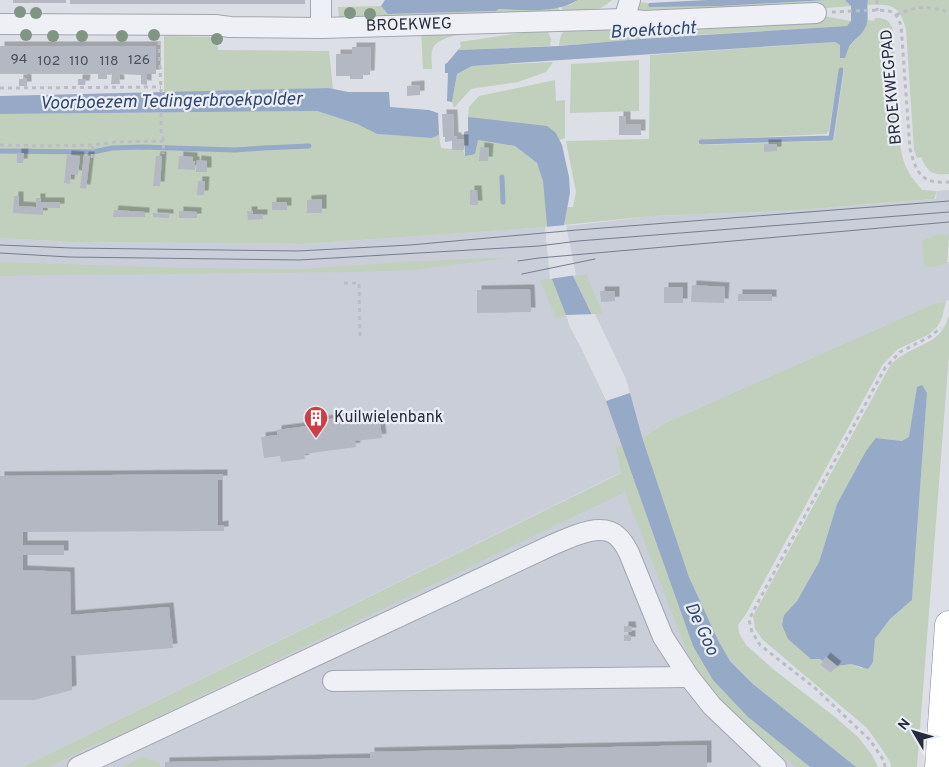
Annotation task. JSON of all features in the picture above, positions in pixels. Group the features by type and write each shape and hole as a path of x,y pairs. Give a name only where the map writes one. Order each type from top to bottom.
{"highway":[{"path":"940,767 949,626"}],"street":[{"path":"321,0 321,28"},
{"name":"BROEKWEG","path":"0,24 215,25 321,28 627,9 644,21 816,13"},
{"path":"78,767 543,549 576,535 606,530 617,535 624,544 663,637 689,677 712,706 776,767"},
{"path":"333,681 689,677"}],"path":[{"path":"877,0 877,11"},
{"path":"896,16 910,9 927,7 949,12"},
{"name":"BROEKWEGPAD","path":"847,12 891,12 902,25 910,149 914,163 919,172 929,181 937,183 949,182"},
{"path":"159,25 161,131 164,142 164,154"},
{"path":"0,88 161,89"},
{"path":"0,145 93,146 123,142 164,142"},
{"path":"92,158 93,146"},
{"path":"344,283 359,283 360,336"},
{"path":"885,767 884,761 870,740 815,688 760,645 752,632 749,620 885,368 900,352 929,337 940,328"}],"shaded area":[{"path":"949,190 947,262 949,262 949,300 933,304 665,423 642,437 630,468 22,767 0,767 0,238 72,242 302,244 576,225 653,216 786,211 936,199 937,191"},
{"path":"636,486 693,646 748,717 810,767 50,767 99,743 106,742"}],"green space":[{"path":"578,0 612,0 595,10 563,14 562,6 570,5"},
{"path":"845,0 851,6 713,16 637,11 635,2 649,3 648,5 721,6"},
{"path":"868,0 949,0 949,174 931,172 921,157 917,158 914,150 906,29 903,21 897,10 893,7 867,5"},
{"path":"381,6 388,14 496,11 499,9 544,10 559,7 559,17 339,19 338,7"},
{"path":"823,16 851,21 848,26 648,38 648,25"},
{"path":"875,18 887,20 893,30 900,143 903,158 910,174 922,190 937,191 934,199 786,211 653,216 564,225 567,207 573,207 576,192 566,141 649,139 650,55 835,42 848,49 862,32 867,20 874,21","holes":["839,68 844,69 834,139 829,141 700,145 698,143 700,140 826,134 829,131"]},
{"path":"570,25 634,25 640,33 640,39 559,46 562,34"},
{"path":"546,27 551,39 550,46 458,50 461,46 460,42 540,30"},
{"path":"506,28 467,33 447,38 434,46 432,51 432,69 423,69 421,29"},
{"path":"164,36 218,37 218,50 329,51 333,89 164,93"},
{"path":"639,60 639,111 570,113 571,64"},
{"path":"553,62 546,72 518,82 471,89 454,108 452,102 457,74 472,66"},
{"path":"555,80 556,101 565,100 565,138 559,140 556,133 468,117 469,107 479,96"},
{"path":"317,111 357,124 377,134 432,138 439,135 441,148 463,150 465,156 478,140 515,146 537,163 543,180 548,227 302,244 72,242 0,238 0,114"},
{"path":"949,234 947,263 934,267 924,266 922,241 936,235"},
{"path":"514,257 413,270 0,276 0,262 183,268 301,269"},
{"path":"586,274 603,314 593,315 573,276"},
{"path":"552,279 566,315 556,318 540,280"},
{"path":"946,301 942,318 937,327 928,335 898,349 883,364 746,614 738,625 739,633 746,645 858,737 872,755 878,767 856,767 753,684 730,661 718,640 689,577 642,437 665,423 933,304"},
{"path":"949,315 949,354 917,767 891,767 882,749 867,728 763,640 755,629 753,616 891,364 908,352 936,337 946,325","holes":["917,388 927,393 912,600 890,619 875,639 873,662 861,668 851,664 837,666 831,673 820,665 823,661 784,615 797,601 819,562 837,504 876,438 902,441 910,437"]},
{"path":"623,445 693,646 748,717 810,767 796,767 743,723 707,685 687,652 625,492 106,742 99,743 50,767 22,767 621,473 616,448"},
{"path":"143,757 160,763 160,767 122,767"}],"water":[{"path":"385,0 578,0 559,7 539,10 499,9 496,11 388,14 381,6"},
{"path":"707,0 827,0 721,6 649,7 648,5 649,3"},
{"path":"845,0 868,0 868,18 862,33 850,46 845,58 840,58 840,45 835,42 472,66 457,74 452,102 447,101 448,73 445,73 445,64 458,50 560,46 847,26 851,21 851,6"},
{"name":"Voorboezem Tedingerbroekpolder","path":"329,88 348,92 389,92 390,107 429,110 438,113 439,135 432,138 377,134 357,124 317,111 0,114 0,96"},
{"name":"De Goo","path":"468,117 547,126 556,133 562,145 569,177 570,193 564,225 573,276 630,393 642,437 689,577 718,640 730,661 753,684 856,767 810,767 748,717 713,680 693,646 606,401 566,315 552,279 543,181 537,163 515,146 478,140 475,154 465,156 464,132 468,131"},
{"path":"922,385 927,393 912,600 890,619 875,639 873,662 868,669 851,664 837,666 826,657 823,661 811,659 788,639 782,625 784,615 797,601 819,562 837,504 866,451 876,438 902,441 909,437 917,387"}],"pier":[{"path":"566,225 576,275 550,279 545,227"},
{"path":"595,314 626,379 630,393 606,401 566,315"}],"building":[{"path":"13,0 66,0 66,3 13,3"},
{"path":"70,0 305,0 305,4 70,4"},
{"path":"0,46 156,46 156,74 147,74 147,85 141,84 141,75 119,74 120,84 111,84 112,74 107,74 107,79 98,79 98,74 0,74"},
{"path":"352,47 371,47 370,75 363,75 363,79 350,79 350,76 336,76 336,54 352,54"},
{"path":"23,77 27,79 27,86 19,86 19,79 23,79"},
{"path":"78,79 86,79 85,85 78,85"},
{"path":"420,85 420,95 407,96 407,86"},
{"path":"442,114 453,114 454,137 464,139 464,150 452,150 452,141 445,142"},
{"path":"619,116 626,116 626,124 641,124 641,135 619,135"},
{"path":"764,144 777,144 777,151 764,152"},
{"path":"480,147 489,148 488,161 479,161"},
{"path":"17,153 24,153 23,163 17,163"},
{"path":"67,155 80,156 78,175 71,174 70,184 64,183"},
{"path":"84,156 90,156 86,189 80,188"},
{"path":"156,156 162,156 160,186 153,186"},
{"path":"179,156 193,157 195,170 178,169"},
{"path":"197,160 207,161 207,172 196,172"},
{"path":"198,181 205,181 204,195 197,195"},
{"path":"470,190 477,190 478,205 470,205"},
{"path":"14,196 19,196 19,206 36,207 36,198 41,198 41,202 60,202 60,208 43,208 43,215 13,213"},
{"path":"322,199 322,213 307,213 307,200"},
{"path":"272,202 287,202 287,210 272,210"},
{"path":"114,210 145,212 145,217 113,217"},
{"path":"179,211 197,212 197,218 179,218"},
{"path":"247,211 253,211 253,214 263,214 263,219 248,220"},
{"path":"153,213 169,214 169,218 153,217"},
{"path":"692,285 725,287 724,303 691,302"},
{"path":"664,287 683,287 683,303 664,303"},
{"path":"530,289 531,312 477,313 477,290"},
{"path":"600,291 615,291 615,301 601,302"},
{"path":"738,294 772,294 772,301 738,301"},
{"name":"Kuilwielenbank","path":"344,417 345,421 360,419 361,424 380,422 382,438 355,441 356,447 304,454 305,459 281,462 280,456 264,458 261,437 277,435 277,430 316,425 316,421"},
{"path":"223,474 223,480 218,480 218,526 224,525 224,531 23,532 23,545 64,545 64,555 23,555 23,570 70,572 71,615 169,607 173,648 71,656 72,690 34,700 0,700 0,476"},
{"path":"624,626 631,626 632,632 624,632"},
{"path":"624,635 631,635 631,641 624,641"},
{"path":"826,657 837,666 831,673 820,665"},
{"path":"707,745 707,767 165,767 165,762 370,758 370,752"}],"waterway":[{"path":"701,142 831,138 841,70"},
{"path":"0,151 93,152 112,148 142,147 235,150 309,146"},
{"path":"502,177 503,202"}],"tram line":[{"path":"0,245 71,248 298,251 410,245 949,201"},
{"path":"0,253 69,257 299,260 539,246 578,241 949,212"},
{"path":"518,261 949,222"},
{"path":"522,274 595,259"}],"place":[{"name":"Kuilwielenbank","path":"316,439"}],"water label":[{"name":"Broektocht","path":"653,31"}]}
